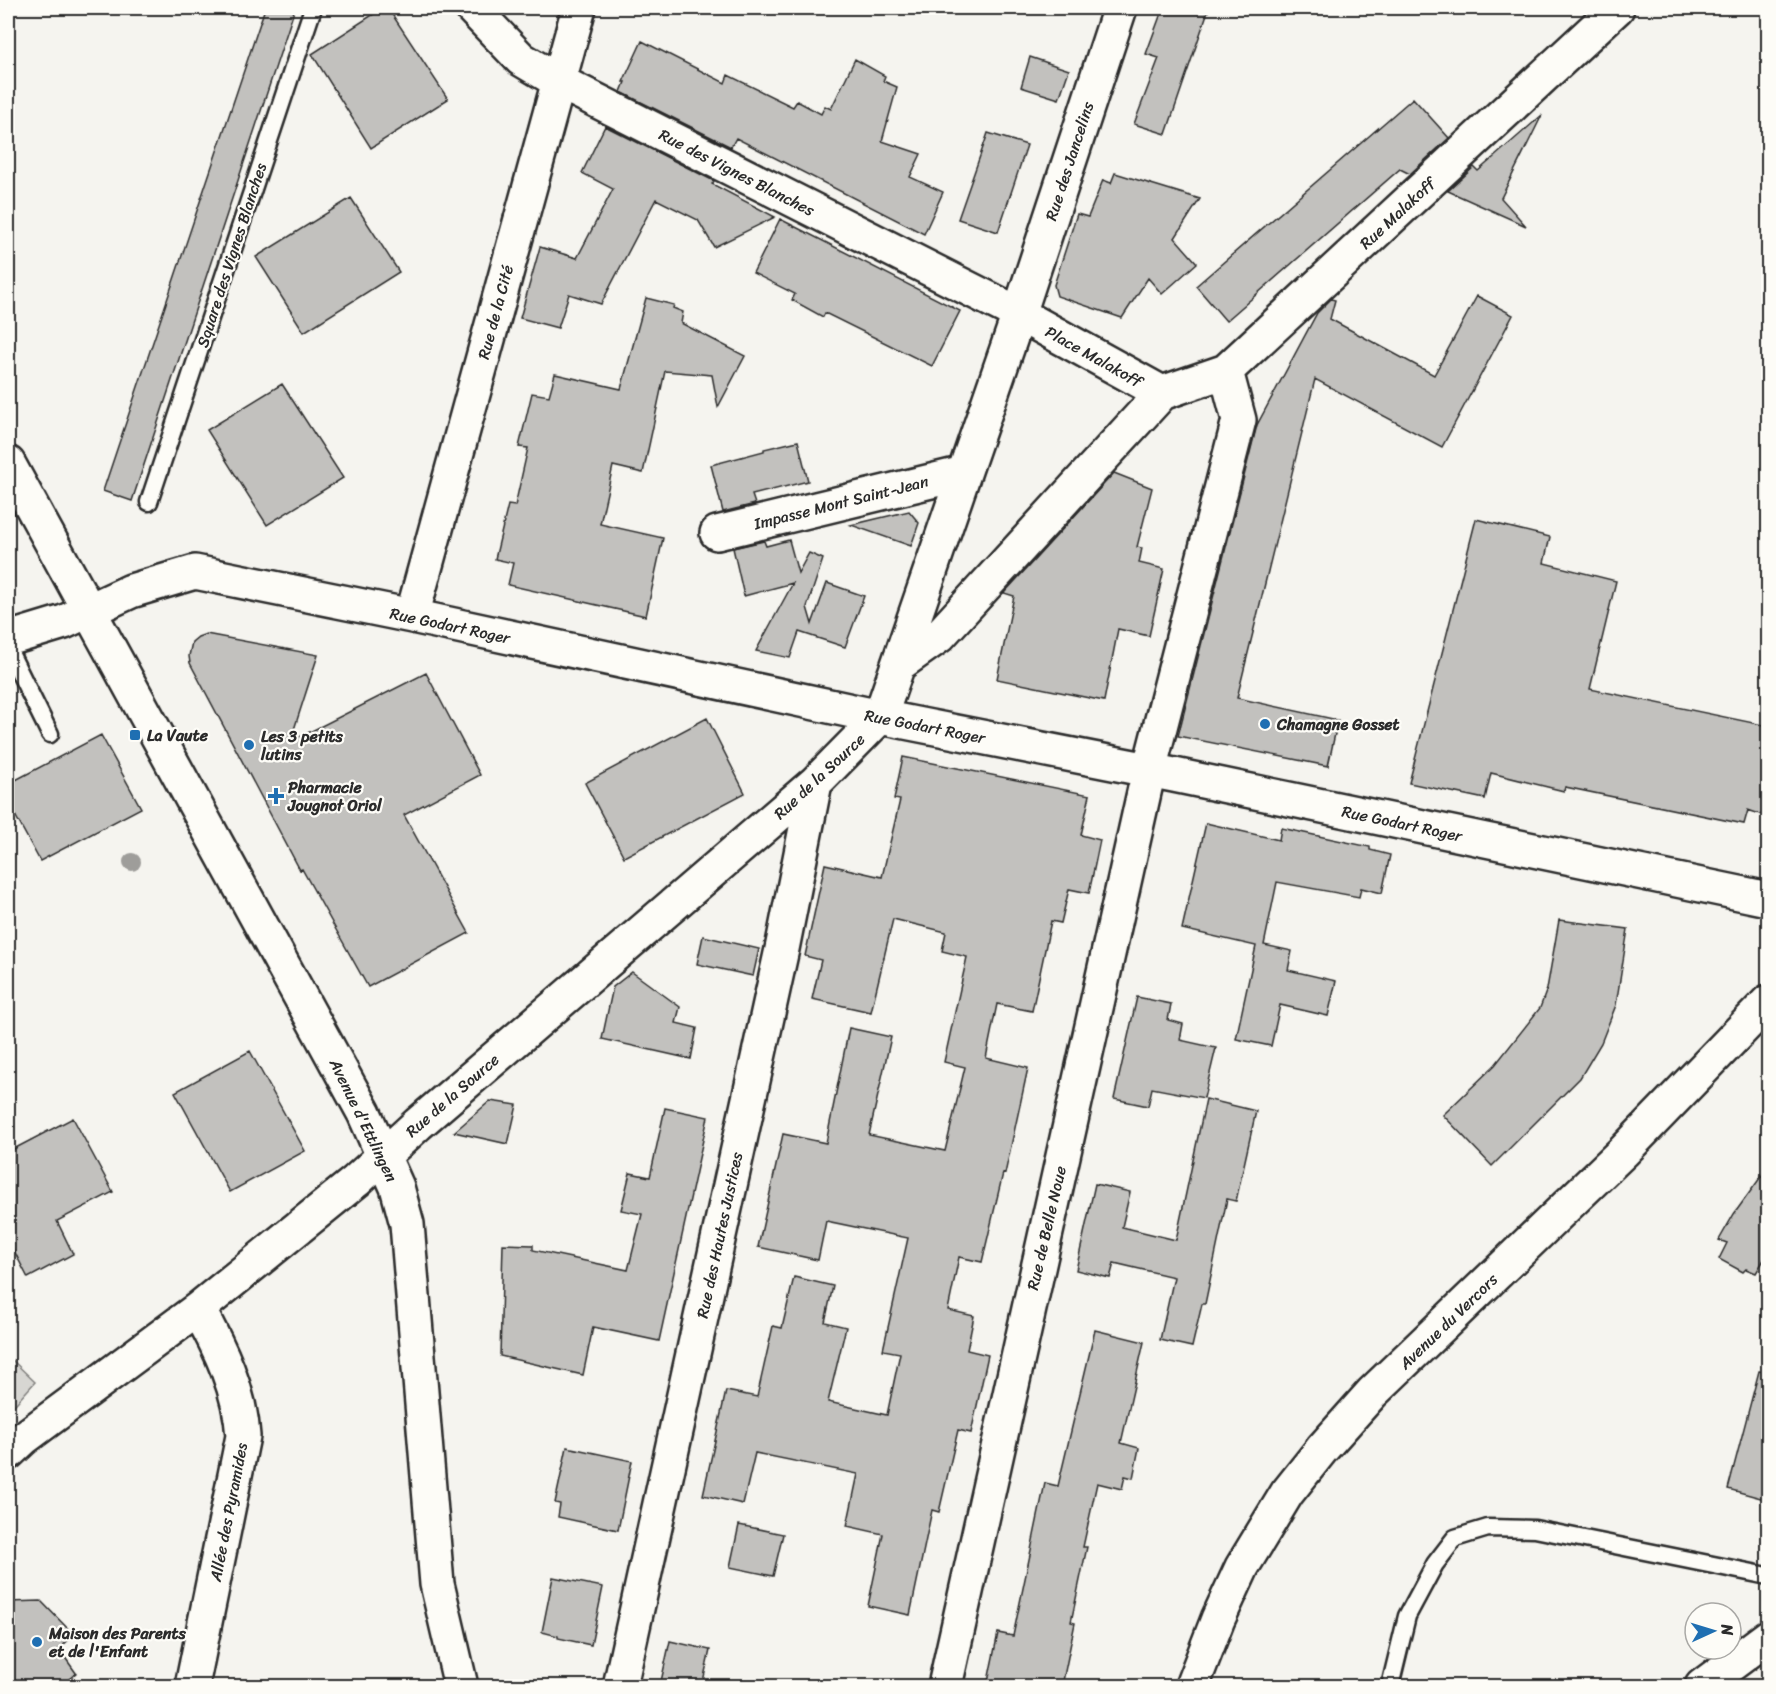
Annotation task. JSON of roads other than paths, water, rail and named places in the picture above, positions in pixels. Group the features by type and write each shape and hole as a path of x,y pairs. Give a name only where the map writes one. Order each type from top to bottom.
{"street":[{"name":"Rue des Vignes Blanches","path":"472,8 521,59 558,81 1019,314"},
{"name":"Rue de la Cité","path":"412,616 579,8"},
{"name":"Rue des Jancelins","path":"1019,314 1120,8"},
{"name":"Rue Malakoff","path":"1162,393 1226,371 1617,8"},
{"name":"Place Malakoff","path":"898,664 939,636 1162,393 1019,314"},
{"path":"880,717 1019,314"},
{"name":"Rue de Belle Noue","path":"945,1686 1149,770 1239,420 1226,371"},
{"name":"Avenue d'Ettlingen","path":"8,464 358,1103 397,1187 407,1224 437,1584 461,1686"},
{"name":"Impasse Mont Saint-Jean","path":"717,533 964,473"},
{"name":"Rue Godart Roger","path":"8,639 64,622 131,591 195,572 412,616 880,717 1149,770 1768,899"},
{"name":"Rue de la Source","path":"8,1453 58,1412 198,1309 384,1156 418,1124 815,783 880,717"},
{"name":"Rue des Hautes Justices","path":"620,1686 782,949 815,783"},
{"name":"Avenue du Vercors","path":"1192,1686 1218,1619 1242,1567 1287,1493 1322,1449 1372,1393 1624,1151 1768,1002"},
{"name":"Allée des Pyramides","path":"192,1686 243,1436 242,1413 235,1390 211,1332 198,1309"},
{"path":"1702,1686 1768,1636"}],"lane":[{"name":"Square des Vignes Blanches","path":"149,502 314,8"},
{"path":"8,649 50,734"},
{"path":"1390,1686 1407,1616 1435,1564 1455,1538 1488,1528 1535,1528 1768,1576"}],"place":[{"name":"Chamagne Gosset","path":"1265,724"},
{"name":"La Vaute","path":"135,735"},
{"name":"Les 3 petits lutins","path":"249,745"},
{"name":"Pharmacie Jougnot Oriol","path":"276,796"},
{"name":"Maison des Parents et de l'Enfant","path":"37,1642"}]}
